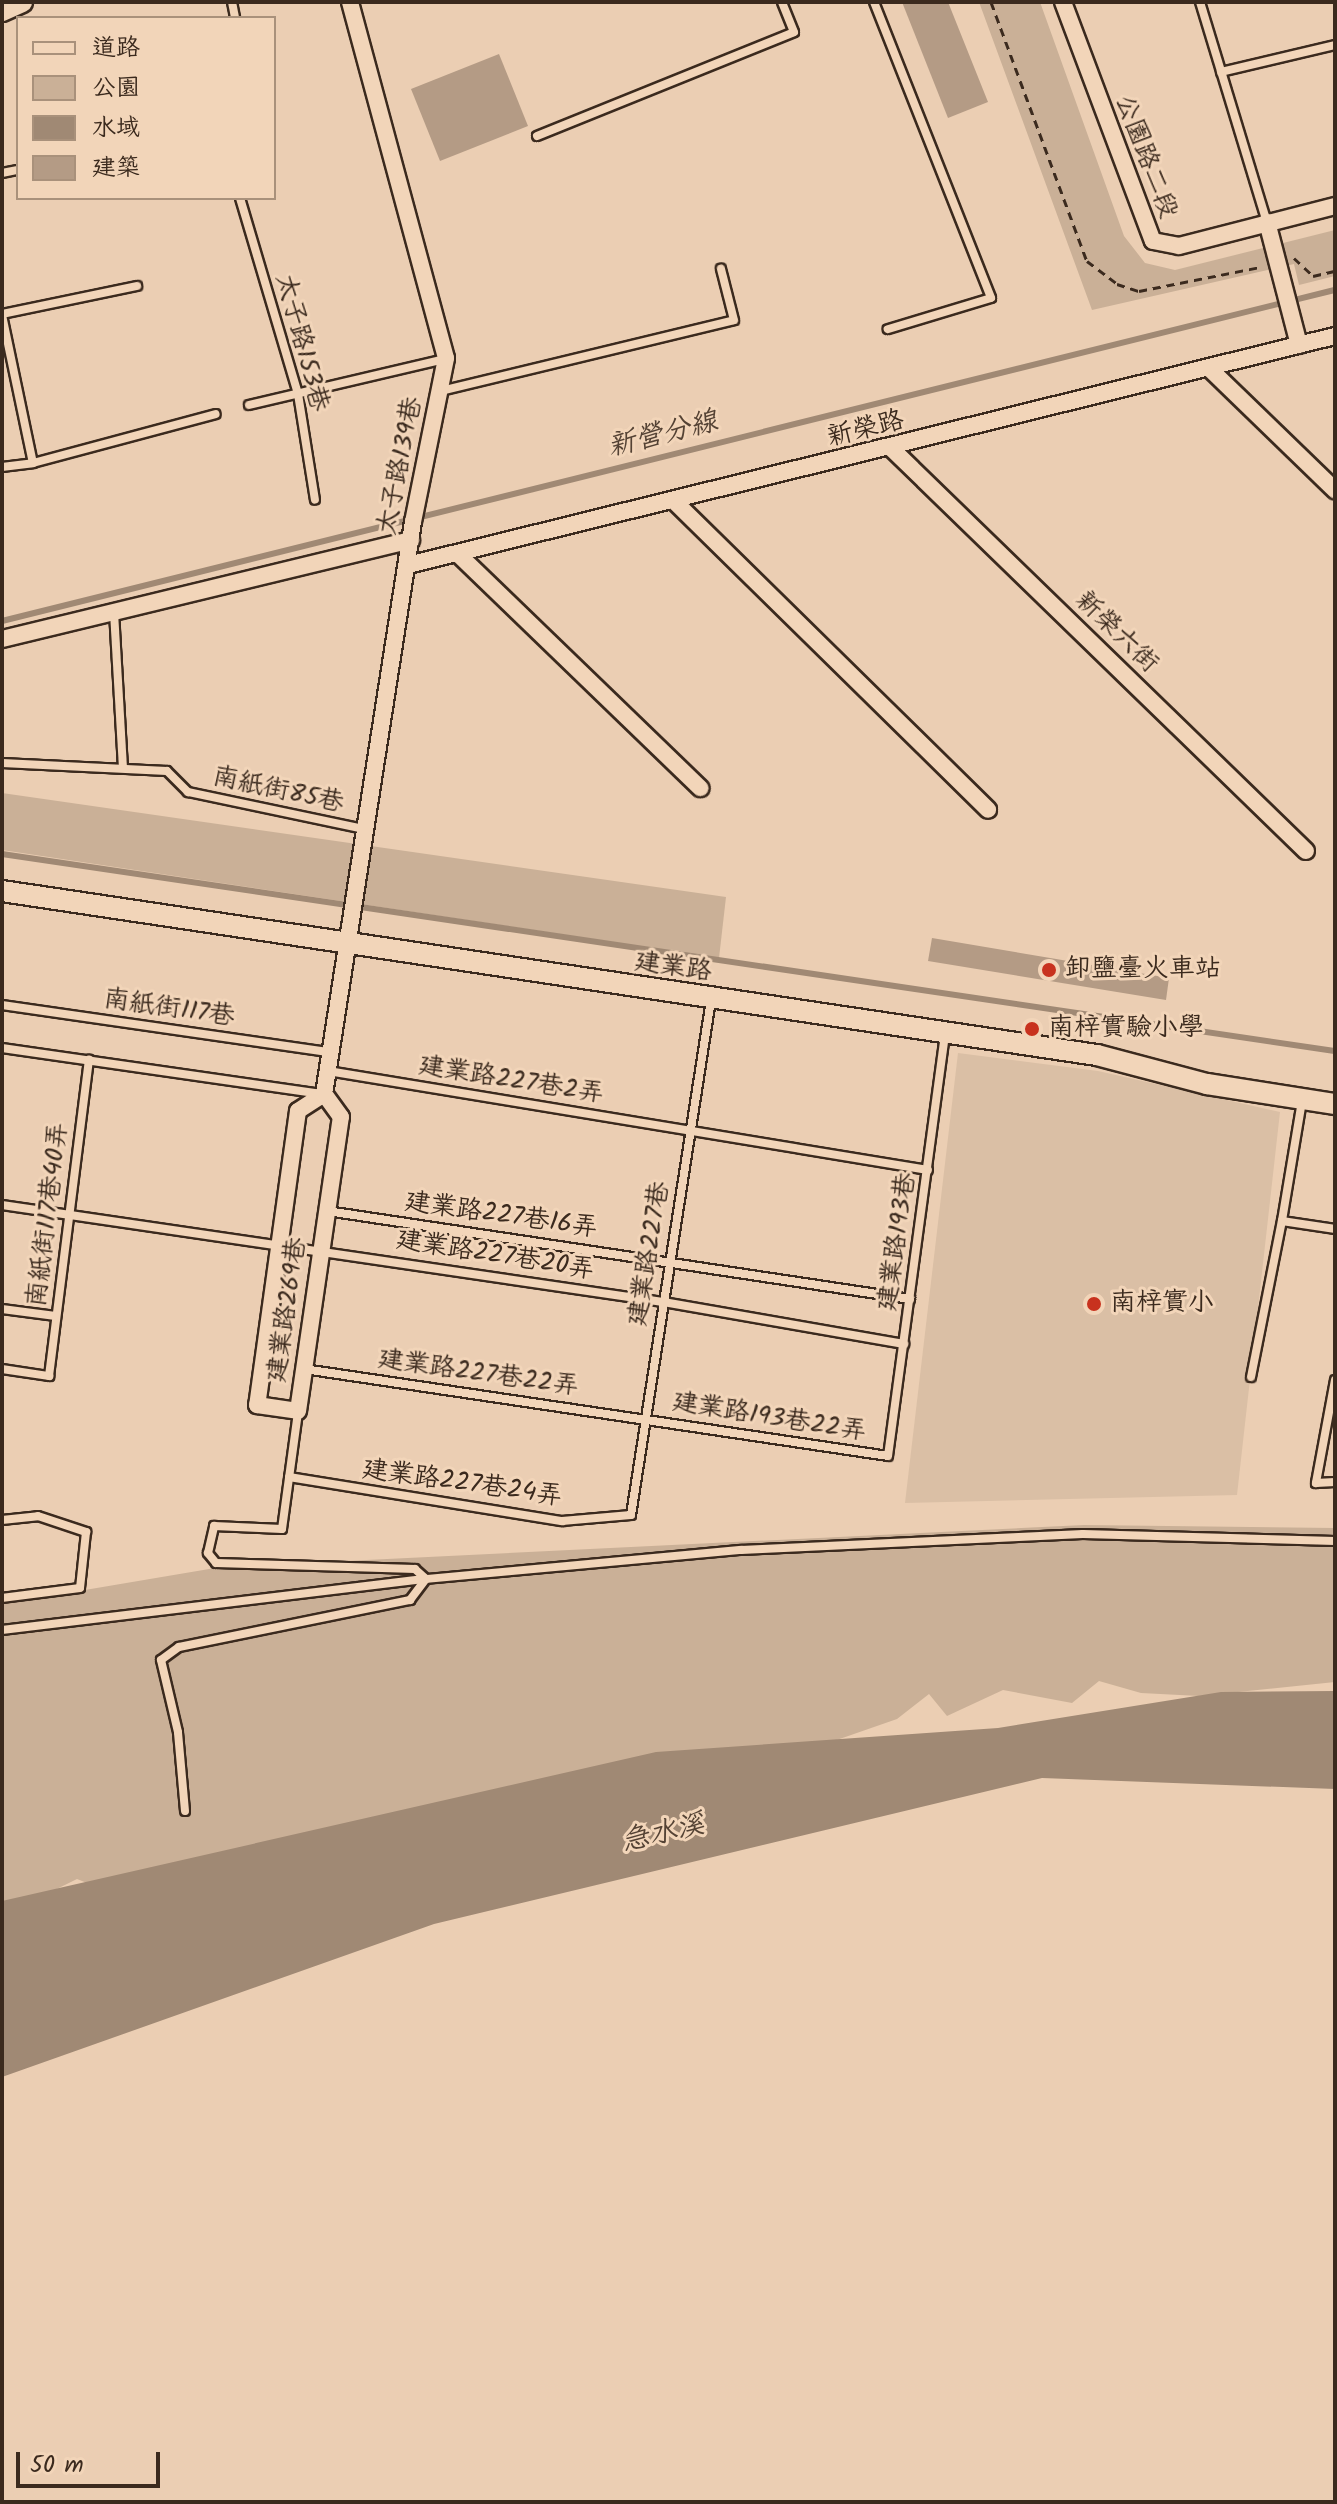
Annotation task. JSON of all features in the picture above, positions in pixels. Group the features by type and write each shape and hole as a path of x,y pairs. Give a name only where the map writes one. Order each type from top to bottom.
{"street":[{"path":"2,11 22,2"},
{"name":"太子路139巷","path":"345,946 413,522 446,358 350,2"},
{"name":"公園路二段","path":"1063,2 1153,241 1179,246 1335,206"},
{"path":"1267,222 1268,265 1299,345"},
{"name":"新榮路","path":"408,565 892,449 1335,336"},
{"path":"1211,370 1335,490"},
{"name":"新榮六街","path":"892,449 1306,851"},
{"path":"675,502 988,810"},
{"path":"2,639 411,540"},
{"path":"458,554 700,788"},
{"name":"建業路","path":"2,891 345,946 1097,1055 1207,1084 1335,1104"},
{"path":"324,1094 345,946"},
{"name":"建業路269巷","path":"324,1094 341,1117 327,1211 298,1411 257,1405 298,1111 324,1094"}],"lane":[{"path":"537,136 794,32 782,2"},
{"path":"874,2 991,298 888,329"},
{"path":"1200,2 1267,222"},
{"path":"1221,72 1335,45"},
{"name":"太子路153巷","path":"241,200 298,394 315,500"},
{"path":"440,391 734,320 721,269"},
{"path":"33,463 2,315 137,286"},
{"path":"249,405 446,358"},
{"path":"2,467 33,463 216,414"},
{"path":"114,612 123,766"},
{"name":"南紙街85巷","path":"2,763 123,766 167,771 188,792 364,829"},
{"name":"建業路227巷","path":"631,1515 688,1131 711,1000"},
{"name":"南紙街117巷","path":"2,1005 330,1052"},
{"name":"建業路193巷","path":"888,1456 946,1034"},
{"path":"2,1048 324,1094"},
{"name":"南紙街117巷40弄","path":"2,1369 49,1376 89,1060"},
{"name":"建業路227巷2弄","path":"328,1071 928,1170"},
{"path":"1251,1377 1302,1100"},
{"name":"建業路227巷20弄","path":"2,1205 663,1302 904,1344"},
{"name":"建業路227巷16弄","path":"327,1211 669,1260 910,1299"},
{"path":"1282,1221 1335,1229"},
{"path":"2,1309 56,1316"},
{"name":"建業路227巷22弄","path":"304,1369 645,1419"},
{"path":"1335,1380 1316,1483 1335,1482"},
{"path":"298,1411 282,1529 214,1526 208,1553 216,1563 415,1569 426,1579"},
{"name":"建業路193巷22弄","path":"645,1419 888,1456"},
{"name":"建業路227巷24弄","path":"289,1477 562,1521 631,1515"},
{"path":"2,1520 38,1516 86,1532 80,1588 2,1598"},
{"path":"2,1630 426,1579 741,1550 1083,1534 1335,1541"},
{"path":"185,1811 178,1732 161,1660 179,1647 410,1600 426,1579"}],"path":[{"path":"991,2 1087,261 1117,284 1139,291 1268,265"},
{"path":"1294,258 1313,276 1335,271"}],"shaded area":[{"name":"南梓實小","path":"958,1053 1098,1071 1280,1112 1237,1495 905,1503"}],"green space":[{"path":"979,2 1040,2 1124,236 1145,263 1175,270 1335,230 1335,276 1299,285 1294,264 1092,310"},
{"path":"2,793 726,897 719,958 2,850"},
{"path":"1084,1525 1335,1528 1335,1682 1199,1696 1141,1693 1099,1681 1072,1703 1003,1690 947,1716 929,1694 897,1719 690,1791 140,1904 77,1879 2,1916 2,1604 221,1567"}],"water":[{"name":"急水溪","path":"1335,1691 1335,1789 1042,1778 434,1924 2,2077 2,1901 656,1752 998,1728 1221,1692"}],"building":[{"path":"902,2 948,2 988,102 948,118"},
{"path":"499,54 528,126 440,161 411,89"},
{"name":"卸鹽臺火車站","path":"932,938 1169,978 1166,1000 928,961"}],"waterway":[{"name":"新營分線","path":"2,621 1335,290"},
{"path":"2,854 1335,1051"}],"place":[{"name":"卸鹽臺火車站","path":"1049,970"},
{"name":"南梓實驗小學","path":"1032,1029"},
{"name":"南梓實小","path":"1094,1304"}]}
